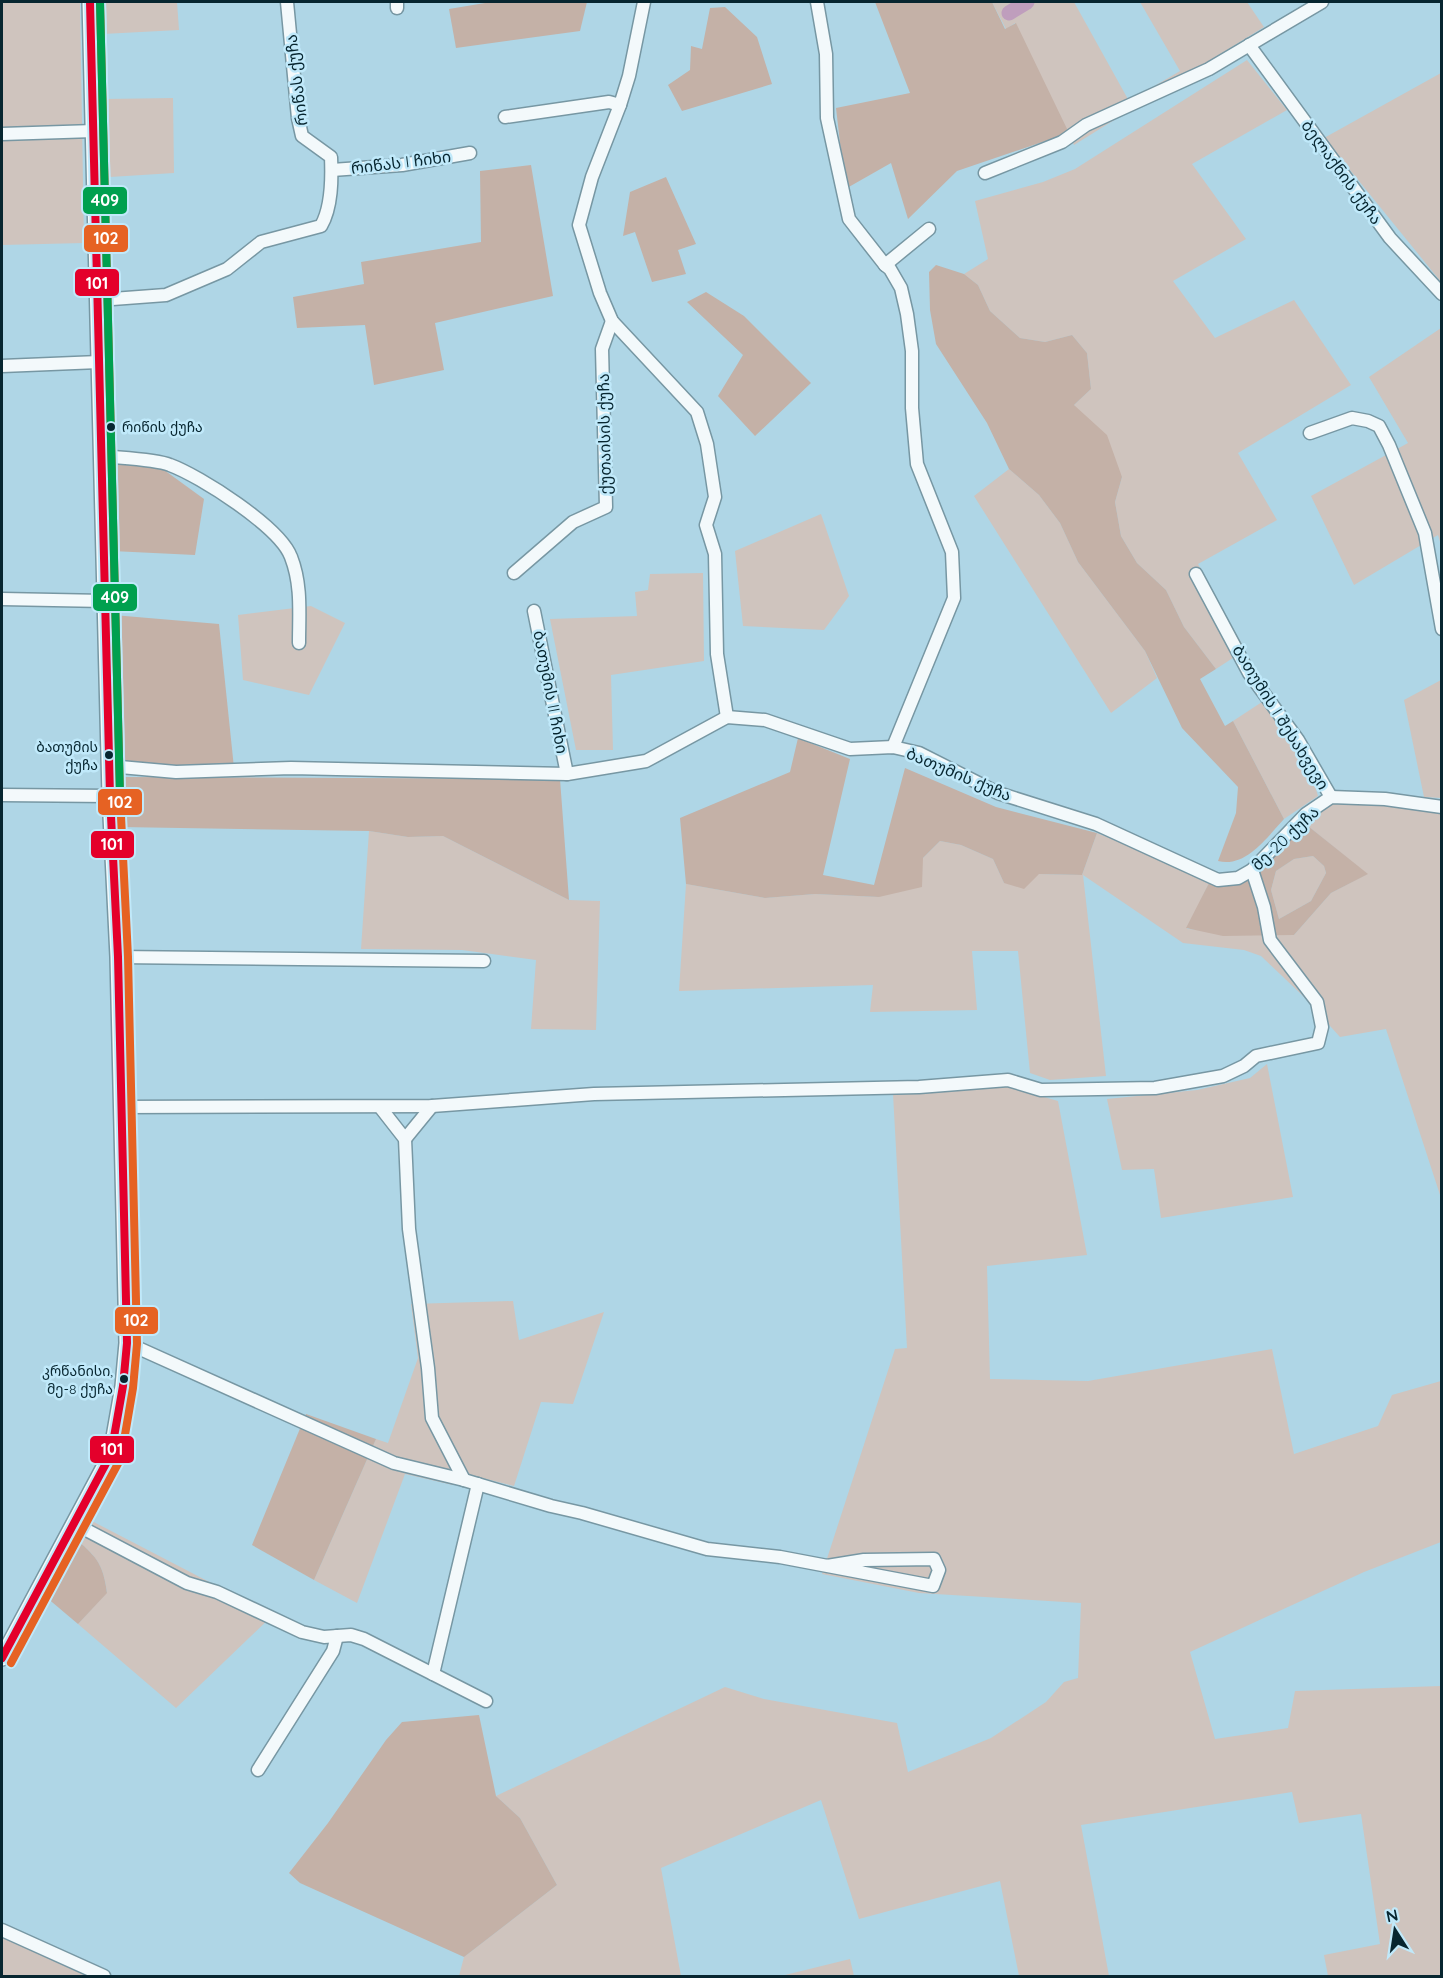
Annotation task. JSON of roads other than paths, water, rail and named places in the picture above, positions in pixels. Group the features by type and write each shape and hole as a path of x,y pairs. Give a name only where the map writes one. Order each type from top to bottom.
{"street":[{"path":"2,1658 111,1454 123,1386 127,1343 118,957 109,766 90,2"},
{"name":"რიწას ქუჩა","path":"287,2 298,118 302,136 331,157 332,170"},
{"path":"109,766 176,772 291,768 567,774 646,761 727,717 717,654 715,554 706,525 715,497 707,444 697,412 612,321 600,293 579,225 592,177 629,76 644,2"},
{"path":"818,2 826,54 826,118 849,219 890,269 901,288 912,351 912,408 917,464 952,552 954,598 893,747"},
{"path":"985,172 1062,142 1086,125 1209,69 1322,2"},
{"name":"ბელაქნის ქუჩა","path":"1249,45 1390,238 1442,294"},
{"path":"505,117 609,102 620,105"},
{"path":"2,134 94,131"},
{"name":"რიწას I ჩიხი","path":"332,170 402,165 470,153"},
{"path":"99,300 166,295 227,269 261,242 321,226 327,215 332,170"},
{"path":"885,265 929,230"},
{"name":"ქუთაისის ქუჩა","path":"514,573 573,522 606,507 602,349 612,321"},
{"path":"2,366 99,362"},
{"path":"1310,433 1352,418 1379,426 1425,533 1442,629"},
{"path":"102,456 169,464 211,487 284,542 291,558 299,591 299,643"},
{"name":"ბათუმის I შესახვევი","path":"1196,574 1249,673 1298,740 1331,797"},
{"path":"2,599 105,600"},
{"name":"ბათუმის II ჩიხი","path":"534,611 567,774"},
{"name":"ბათუმის ქუჩა","path":"727,717 765,720 850,749 893,747 920,753 998,793 1096,824 1201,871"},
{"path":"2,795 110,796"},
{"name":"მე-20 ქუჩა","path":"1201,871 1218,880 1238,878 1252,870 1306,814 1331,797 1385,799 1442,807"},
{"path":"120,1107 432,1106 594,1094 919,1087 1008,1080 1041,1090 1155,1088 1224,1076 1244,1066 1256,1056 1318,1043 1322,1028 1317,1002 1270,940 1264,907 1252,870"},
{"path":"118,957 484,961"},
{"path":"405,1139 432,1106"},
{"path":"380,1107 405,1139 409,1229 428,1368 432,1418 464,1480"},
{"path":"127,1343 394,1462 707,1549 780,1557 827,1566 933,1586 939,1570 934,1559 864,1560 827,1566"},
{"path":"433,1674 478,1484"},
{"path":"75,1524 187,1583 217,1592 302,1632 324,1636 351,1635 364,1639 486,1701"},
{"path":"258,1770 333,1651 337,1636"},
{"path":"2,1930 104,1977"}],"waterway":[{"path":"1009,13 1027,2"}],"place":[{"name":"რიწის ქუჩა","path":"111,427"},
{"name":"ბათუმის ქუჩა","path":"109,755"},
{"name":"კრწანისი, მე-8 ქუჩა","path":"124,1379"}]}
